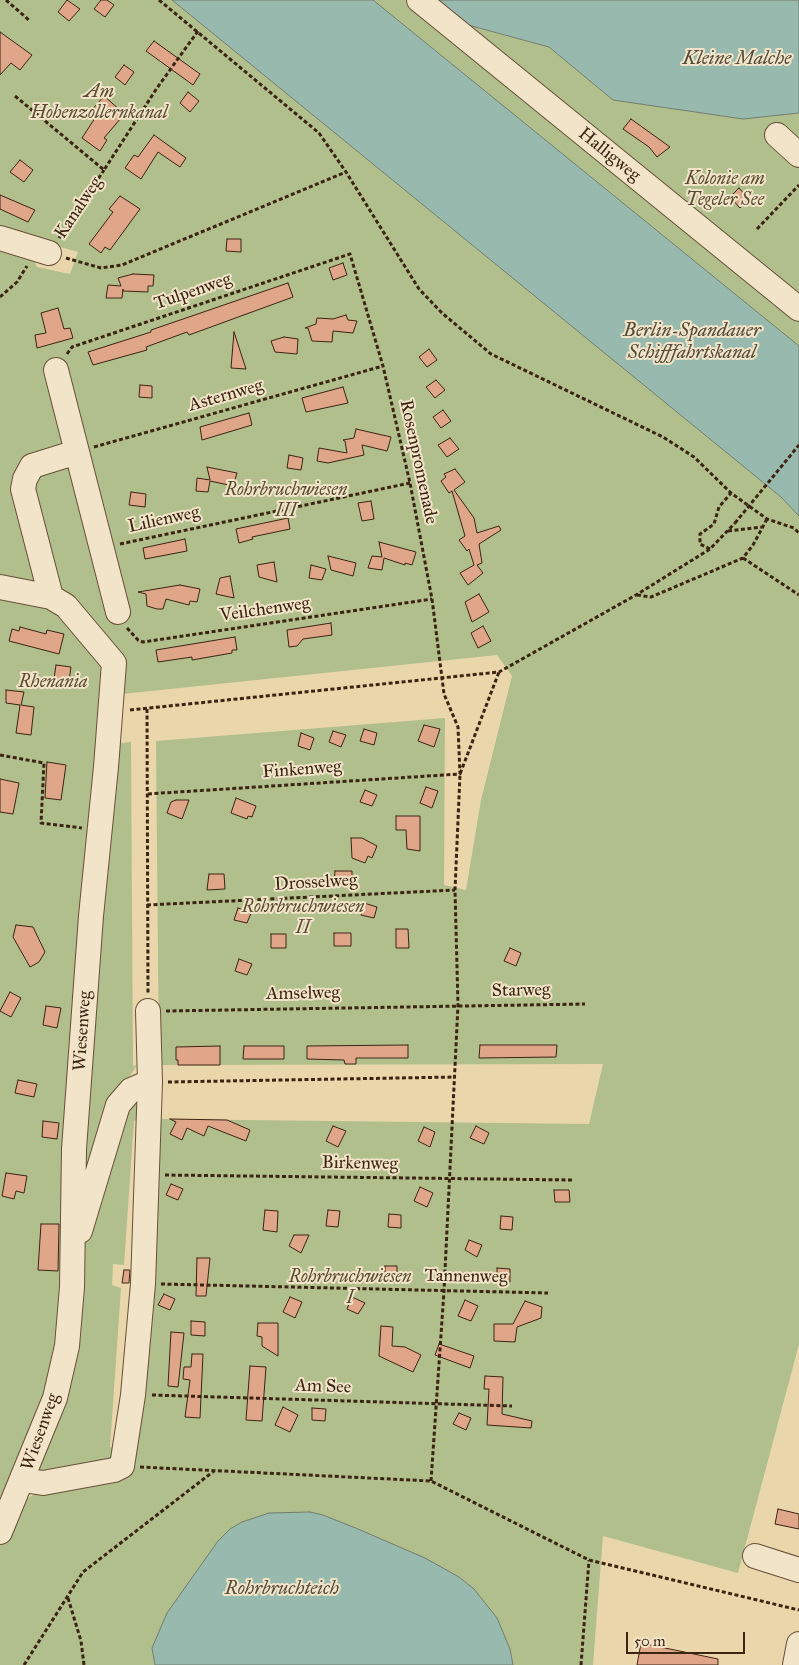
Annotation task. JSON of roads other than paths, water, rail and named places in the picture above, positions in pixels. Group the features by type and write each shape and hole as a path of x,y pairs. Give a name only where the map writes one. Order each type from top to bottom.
{"lane":[{"name":"Halligweg","path":"419,0 799,309"},
{"path":"777,135 799,155"},
{"name":"Kanalweg","path":"0,238 49,253"},
{"path":"56,370 100,548 118,612"},
{"path":"51,598 23,489 25,479 32,466 77,452"},
{"name":"Wiesenweg","path":"0,587 51,598 66,606 114,664 91,916 74,1149 72,1287 67,1346 55,1398 23,1480 0,1532"},
{"path":"23,1480 43,1483 114,1470 122,1466 133,1395 143,1284 150,1082 148,1011"},
{"path":"72,1242 77,1242 118,1105 131,1090 150,1082"},
{"path":"755,1556 799,1570"},
{"path":"795,1665 799,1644"}],"water":[{"name":"Berlin-Spandauer Schifffahrtskanal","path":"172,0 373,0 799,346 799,516 781,497"},
{"name":"Kleine Malche","path":"433,0 799,0 799,113 743,119 613,100 549,47 468,25"},
{"name":"Rohrbruchteich","path":"310,1512 323,1515 358,1529 425,1558 459,1577 474,1589 497,1618 510,1649 513,1665 155,1665 152,1648 167,1613 218,1541 230,1529 242,1522 269,1513"}],"park label":[{"name":"Am Hohenzollernkanal","path":"99,104"},
{"name":"Kolonie am Tegeler See","path":"725,190"},
{"name":"Rohrbruchwiesen III","path":"286,501"},
{"name":"Rhenania","path":"53,683"},
{"name":"Rohrbruchwiesen II","path":"303,918"},
{"name":"Rohrbruchwiesen I","path":"350,1288"}]}
